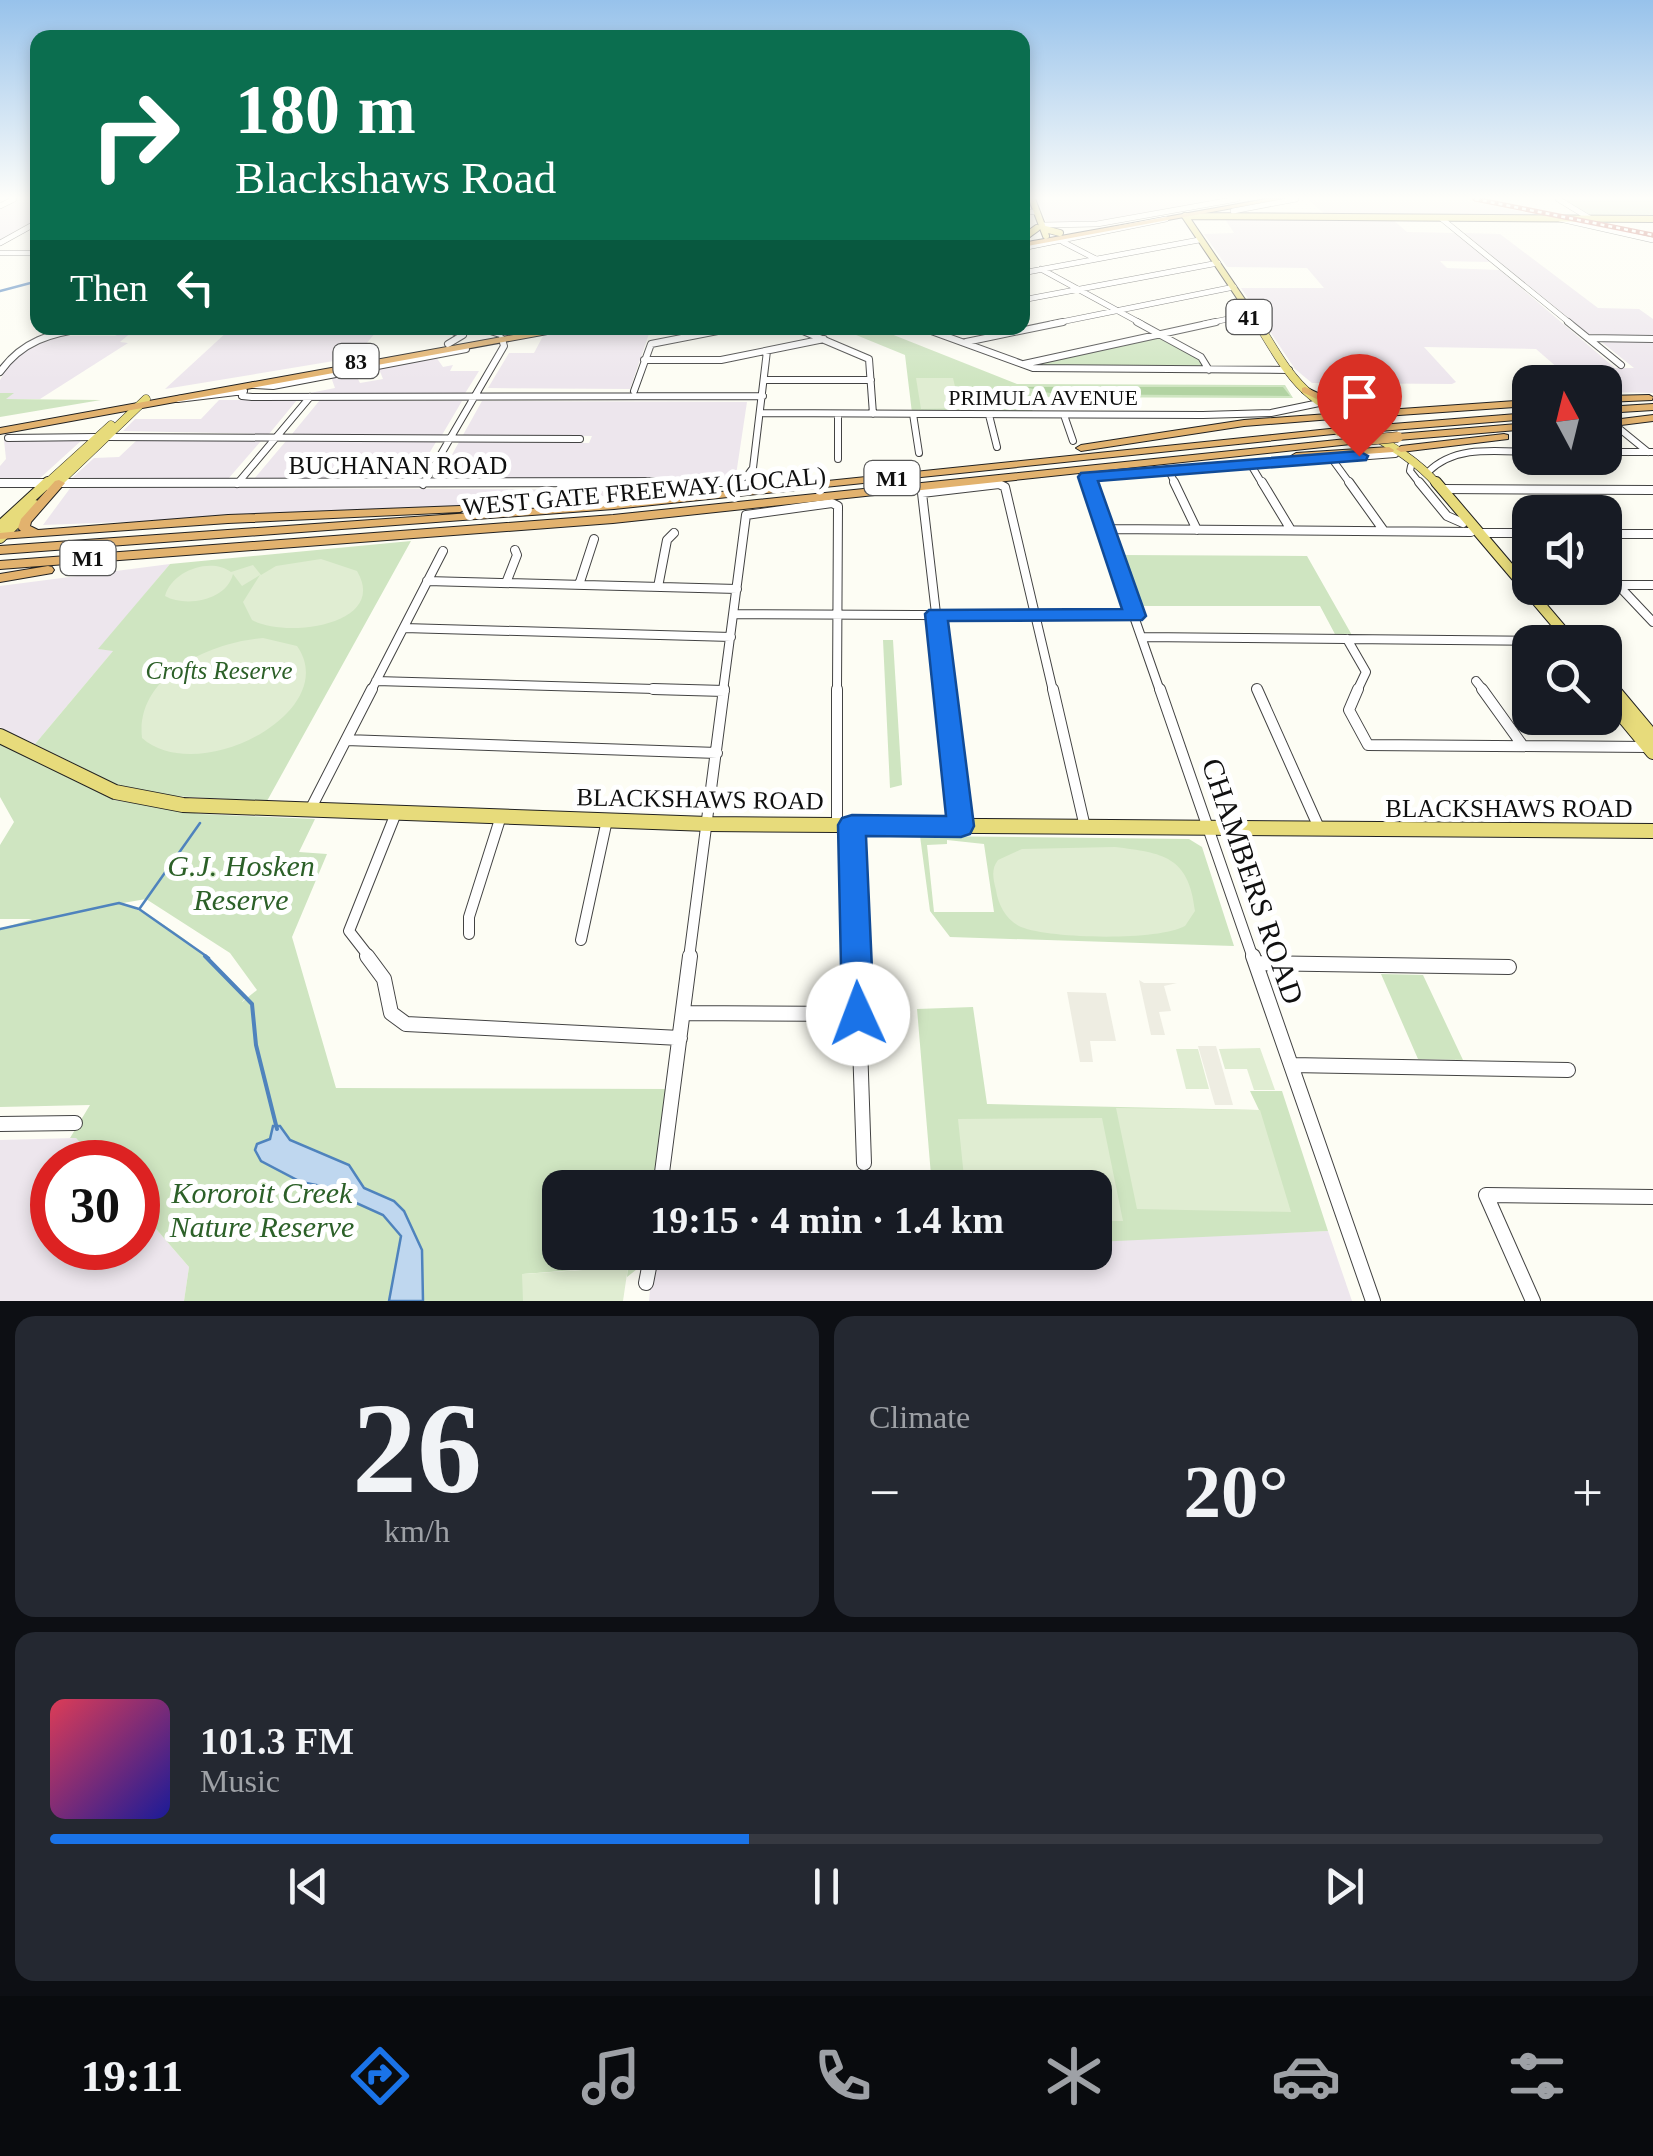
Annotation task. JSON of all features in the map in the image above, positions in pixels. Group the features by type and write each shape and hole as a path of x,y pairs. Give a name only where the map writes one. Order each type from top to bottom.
{"highway":[{"name":"83","path":"3,431 515,335"},
{"name":"83","path":"3,431 448,344 499,339"},
{"path":"1304,390 1317,404 1386,436"},
{"path":"1290,419 1317,404"},
{"path":"1622,411 1653,409"},
{"path":"1622,411 1653,409"},
{"path":"1341,416 1386,436 1499,438"},
{"path":"1033,456 1290,419 1340,430"},
{"path":"906,488 1512,420"},
{"name":"WEST GATE FREEWAY (LOCAL)","path":"0,539 601,501 1033,456 1340,430 1386,436 1512,420"},
{"name":"M1","path":"0,539 614,506 1340,430 1386,436 1512,420"},
{"name":"WEST GATE FREEWAY (LOCAL)","path":"0,562 644,516 906,488 1340,430"},
{"name":"M1","path":"0,562 604,514 1340,430"},
{"path":"1412,462 1424,451 1499,438 1512,430"},
{"path":"30,537 24,528 25,521 52,483"},
{"path":"0,576 347,540"}],"main road":[{"name":"41","path":"1213,260 1216,263"},
{"name":"41","path":"1214,260 1286,370 1304,390"},
{"name":"41","path":"1286,370 1340,430 1386,436"},
{"name":"41","path":"1317,404 1386,436 1553,625"},
{"path":"96,437 139,406"},
{"path":"52,483 139,406"},
{"path":"0,539 112,418 98,414"},
{"path":"1340,430 1341,416"},
{"path":"96,437 108,437"},
{"name":"41","path":"1412,462 1432,468 1472,530 1512,571"},
{"path":"1622,705 1651,746"},
{"path":"1622,713 1651,746"},
{"name":"BLACKSHAWS ROAD","path":"0,736 138,799 183,805 708,824 1653,831"}],"street":[{"path":"1030,271 1087,260"},
{"path":"1493,260 1620,365"},
{"path":"1030,298 1216,263"},
{"path":"1041,269 1200,357 1209,370"},
{"path":"1030,329 1232,287"},
{"path":"1022,365 1250,314"},
{"path":"0,372 12,352 60,335"},
{"path":"448,344 462,335"},
{"path":"423,485 480,386 499,339 475,335"},
{"path":"633,394 650,344 697,335"},
{"path":"814,335 869,358 873,414"},
{"path":"942,335 1022,365 1286,370"},
{"path":"964,343 1001,335"},
{"path":"1588,338 1653,339"},
{"path":"644,360 718,360 824,339"},
{"path":"760,413 766,351"},
{"path":"766,380 871,380"},
{"path":"257,386 242,396 463,398 502,394"},
{"path":"206,398 257,386"},
{"path":"480,386 484,393 532,395"},
{"path":"722,394 753,392"},
{"path":"473,397 763,396"},
{"path":"178,399 263,397"},
{"path":"237,484 310,398"},
{"name":"PRIMULA AVENUE","path":"760,413 1257,414 1317,404"},
{"name":"BUCHANAN ROAD","path":"0,483 690,486 736,481 753,468 760,413"},
{"path":"838,414 838,459"},
{"path":"913,414 919,453"},
{"path":"988,415 996,447"},
{"path":"1064,415 1073,441"},
{"path":"3,431 96,437"},
{"path":"1622,431 1650,452"},
{"path":"1197,530 1169,471 1359,456 1386,436"},
{"path":"108,437 580,439"},
{"path":"1432,468 1470,452 1512,452"},
{"path":"1622,452 1650,452"},
{"path":"1332,458 1384,531"},
{"path":"1252,465 1291,530"},
{"name":"CHAMBERS ROAD","path":"1169,471 1086,478 1373,1301"},
{"path":"961,826 922,493 1003,484 1085,826"},
{"path":"1443,489 1653,490"},
{"path":"662,1170 748,513 836,503 845,825 864,1163"},
{"path":"1104,529 1512,532"},
{"path":"658,587 667,540 674,533"},
{"path":"1622,534 1653,534"},
{"path":"579,585 594,539"},
{"path":"506,583 518,554 515,550"},
{"path":"310,810 443,551"},
{"path":"428,581 737,589"},
{"path":"1622,585 1653,585"},
{"path":"1622,589 1653,622"},
{"path":"734,614 1135,616"},
{"path":"404,628 731,637"},
{"path":"1142,637 1512,638"},
{"path":"1348,639 1366,672 1350,710 1368,745 1651,746"},
{"path":"376,681 724,691"},
{"path":"1476,681 1523,746"},
{"path":"1257,689 1320,830"},
{"path":"346,740 716,753"},
{"path":"396,813 349,932 354,944 378,968 388,1010 398,1021 421,1028 680,1038"},
{"path":"469,934 469,916 501,816"},
{"path":"581,940 608,820"},
{"path":"1256,963 1509,967"},
{"path":"684,1013 858,1014"},
{"path":"1291,1065 1568,1070"},
{"path":"0,1124 76,1123"},
{"path":"1534,1301 1486,1195 1653,1197"},
{"path":"646,1283 649,1270"}],"shaded area":[{"path":"1222,260 1487,260 1490,262 1440,261 1447,268 1500,270 1611,365 1554,365 1536,349 1424,347 1456,382 1312,383 1295,369 1241,288 1324,288 1307,268 1227,267"},
{"path":"1497,260 1534,260 1598,308 1639,309 1653,319 1653,337 1588,334"},
{"path":"128,335 120,342 128,343 40,399 3,399 12,393 0,393 0,380 13,357 24,350 53,336"},
{"path":"224,335 374,335 366,344 370,355 165,389"},
{"path":"649,335 630,389 488,388 509,353 534,353 543,336"},
{"path":"1599,340 1653,341 1653,393 1622,392 1622,368 1634,368"},
{"path":"436,357 443,367 453,365 450,371 479,371 464,395 305,394 335,388 331,377 355,373 360,383 383,379 379,369"},
{"path":"219,400 297,400 269,434 123,431 135,419 201,419"},
{"path":"320,400 462,401 442,435 292,434"},
{"path":"482,401 747,402 736,475 713,482 438,480 459,442 589,443 592,436 463,435"},
{"path":"4,440 82,440 39,479 0,479 0,466 6,459"},
{"path":"137,440 261,441 228,479 72,478 94,458 119,457"},
{"path":"286,441 436,442 413,480 254,479"},
{"path":"71,487 686,490 386,512 43,525"},
{"path":"170,564 99,649 114,650 35,744 0,727 0,586"},
{"path":"1139,980 1177,983 1164,986 1171,1011 1159,1012 1165,1035 1151,1035"},
{"path":"1067,992 1106,993 1116,1041 1090,1041 1093,1062 1080,1062"},
{"path":"1198,1046 1216,1046 1233,1105 1215,1105"},
{"path":"76,1138 78,1140 30,1140 30,1270 160,1270 160,1233 189,1267 184,1301 0,1301 0,1140"},
{"path":"1328,1231 1352,1301 649,1301 652,1270 1112,1270 1112,1239"}],"green space":[{"path":"856,335 894,335 1017,384 1285,385 1293,398 1029,397 1033,413 912,413 905,355"},
{"path":"1161,336 1199,357 1208,368 1034,365"},
{"path":"916,378 953,378 960,408 921,409"},
{"path":"1025,387 1283,387 1290,396 1054,394"},
{"path":"0,393 14,393 6,399 101,400 0,417"},
{"name":"Crofts Reserve","path":"411,541 267,801 135,794 35,744 113,651 98,649 170,564"},
{"path":"1121,555 1307,556 1353,637 1336,636 1320,606 1138,606"},
{"path":"321,559 357,571 363,589 359,604 329,623 287,628 252,620 243,602 260,575 242,586 233,574 223,590 205,599 184,601 165,596 183,573 203,566 231,572 253,565 261,575 276,566"},
{"path":"263,638 297,646 306,671 300,695 283,717 258,735 228,748 197,754 167,751 142,738 143,716 150,697 163,680 200,655"},
{"path":"883,640 893,640 902,785 890,788"},
{"path":"0,744 114,800 201,814 315,819 299,852 327,854 292,937 336,1088 669,1089 658,1170 542,1170 542,1270 576,1270 523,1274 523,1301 184,1301 189,1267 160,1233 160,1140 70,1138 90,1105 0,1107 0,929 32,919 0,919 0,845 14,822 0,797","holes":["146,899 230,953 257,990 242,1002 246,997 205,956 157,921 123,903"]},
{"path":"920,836 1189,839 1202,847 1234,946 950,937 930,911","holes":["947,840 984,844 994,912 934,912 927,845 947,844"]},
{"path":"1115,847 1160,855 1180,868 1192,893 1195,911 1185,926 1129,936 1055,934 1021,927 1001,907 993,878 998,860 1022,849"},
{"path":"1381,974 1423,975 1463,1060 1418,1059"},
{"path":"973,1007 987,1104 1259,1110 1250,1091 1282,1091 1328,1231 1112,1241 1112,1170 931,1170 917,1009"},
{"path":"1260,1048 1275,1090 1254,1090 1247,1069 1225,1069 1219,1049"},
{"path":"1176,1049 1198,1049 1209,1089 1186,1089"},
{"path":"1116,1108 1260,1110 1291,1212 1137,1209"},
{"path":"1102,1118 1123,1221 1112,1221 1112,1170 963,1170 958,1119"},
{"path":"628,1270 623,1301 523,1301 522,1274"}],"water":[{"path":"273,1126 280,1126 290,1140 349,1165 364,1188 394,1201 404,1211 422,1250 423,1301 389,1301 401,1236 383,1215 354,1202 346,1191 301,1182 261,1161 255,1150 257,1144 270,1139"}],"waterway":[{"path":"0,291 30,283"},
{"path":"140,908 200,823"},
{"path":"0,929 119,903 139,909 209,958"},
{"path":"205,956 252,1004 256,1045 277,1129"}],"route":[{"path":"858,1014 852,825 961,826 936,614 1135,616 1087,477 1359,456"}],"park label":[{"name":"G.J. Hosken Reserve","path":"241,882"},
{"name":"Kororoit Creek Nature Reserve","path":"262,1209"}]}
